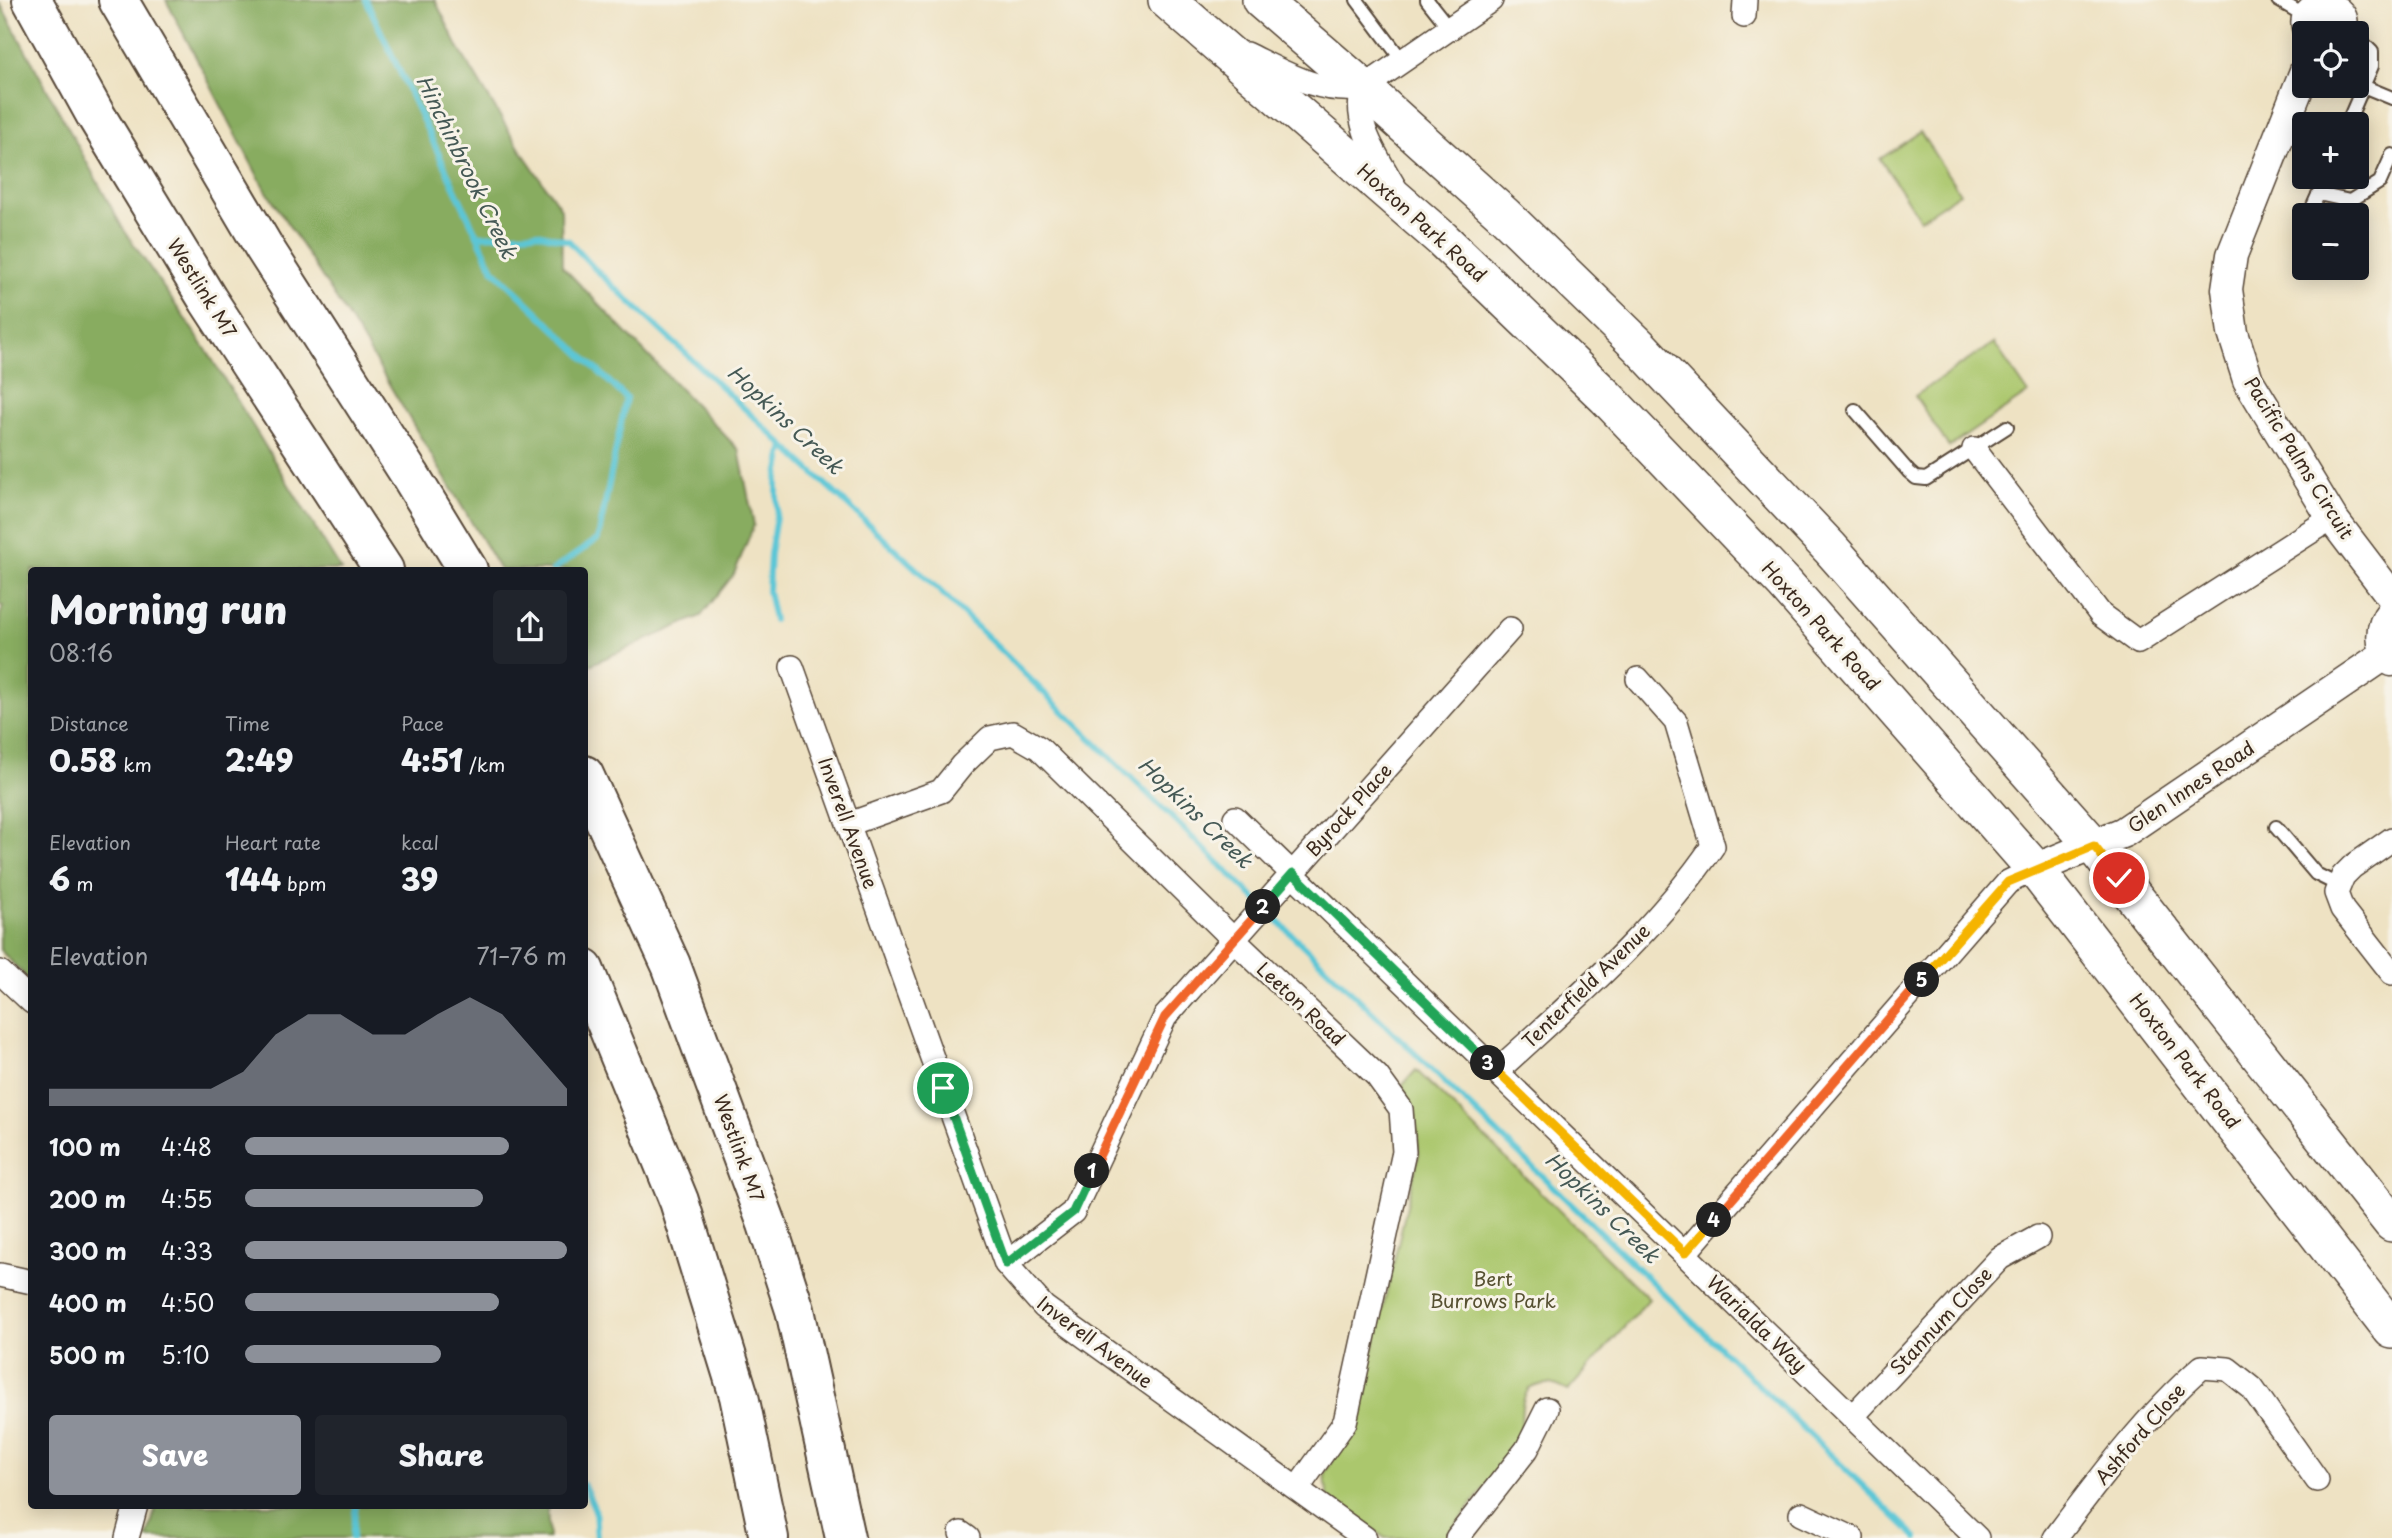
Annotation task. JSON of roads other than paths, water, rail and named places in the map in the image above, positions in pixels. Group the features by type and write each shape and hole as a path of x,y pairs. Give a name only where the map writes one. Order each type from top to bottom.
{"highway":[{"name":"Westlink M7","path":"32,0 95,114 208,300 382,567"},
{"path":"118,0 265,249 466,567"},
{"name":"Westlink M7","path":"588,782 671,965 768,1224 795,1310 845,1538"},
{"path":"588,979 678,1202 739,1396 769,1538"},
{"path":"795,1310 868,1538"},
{"path":"739,1396 759,1538"}],"main road":[{"name":"Hoxton Park Road","path":"1167,0 1404,204 1606,397 1785,584 2035,869 2392,1330"},
{"path":"1261,0 1504,215 1640,347 1830,548 2094,846 2392,1223"}],"street":[{"path":"1213,39 1283,72 1323,88 1343,91 1363,88 1491,0"},
{"path":"1363,88 1359,103 1361,121 1404,204"},
{"name":"Pacific Palms Circuit","path":"2294,98 2232,255 2227,289 2233,333 2248,380 2332,517 2392,597"},
{"path":"1974,449 2101,615 2138,642 2332,517"},
{"path":"2389,658 2382,638 2383,627 2392,611"},
{"name":"Byrock Place","path":"1006,1264 1073,1212 1165,1017 1510,629"},
{"name":"Glen Innes Road","path":"1685,1253 2008,882 2124,832 2389,658"},
{"name":"Inverell Avenue","path":"792,667 1006,1264 1044,1307 1365,1538"},
{"name":"Tenterfield Avenue","path":"1497,1071 1615,963 1694,874 1713,846 1676,722 1638,679"},
{"name":"Leeton Road","path":"849,824 941,791 962,765 990,738 1013,733 1039,748 1377,1076 1401,1110 1404,1153 1345,1422 1297,1489"},
{"name":"Warialda Way","path":"1235,818 1977,1538"},
{"path":"2392,839 2352,867 2338,885 2336,893 2342,909 2392,973"},
{"path":"0,972 28,998"},
{"name":"Stannum Close","path":"1852,1416 2000,1258 2038,1237"},
{"path":"0,1275 28,1281"},
{"name":"Ashford Close","path":"2055,1538 2110,1466 2178,1388 2202,1367 2228,1368 2252,1388 2317,1480"},
{"path":"1457,1538 1527,1449 1548,1409"},
{"path":"127,1538 135,1509"},
{"path":"1801,1514 1852,1538"}],"lane":[{"path":"1357,0 1402,60"},
{"path":"1427,0 1450,29"},
{"path":"2278,0 2328,21"},
{"path":"2369,50 2372,52 2369,73"},
{"path":"2369,88 2392,98"},
{"path":"2318,194 2350,201 2380,182 2392,155"},
{"path":"2314,203 2320,189"},
{"path":"1855,410 1909,472 1920,479 1926,479 2007,427"},
{"path":"2276,827 2316,874 2338,885"}],"waterway":[{"name":"Hinchinbrook Creek","path":"366,0 493,269 626,398 598,539 557,567"},
{"name":"Hopkins Creek","path":"478,236 537,233 569,241 595,269 942,593 1917,1538"},
{"path":"774,620 768,591 770,554 777,510 777,481 784,445"},
{"path":"588,1494 595,1510 597,1538"},
{"name":"Hinchinbrook Creek","path":"352,1538 356,1509"}],"park label":[{"name":"Bert Burrows Park","path":"1493,1290"}]}
